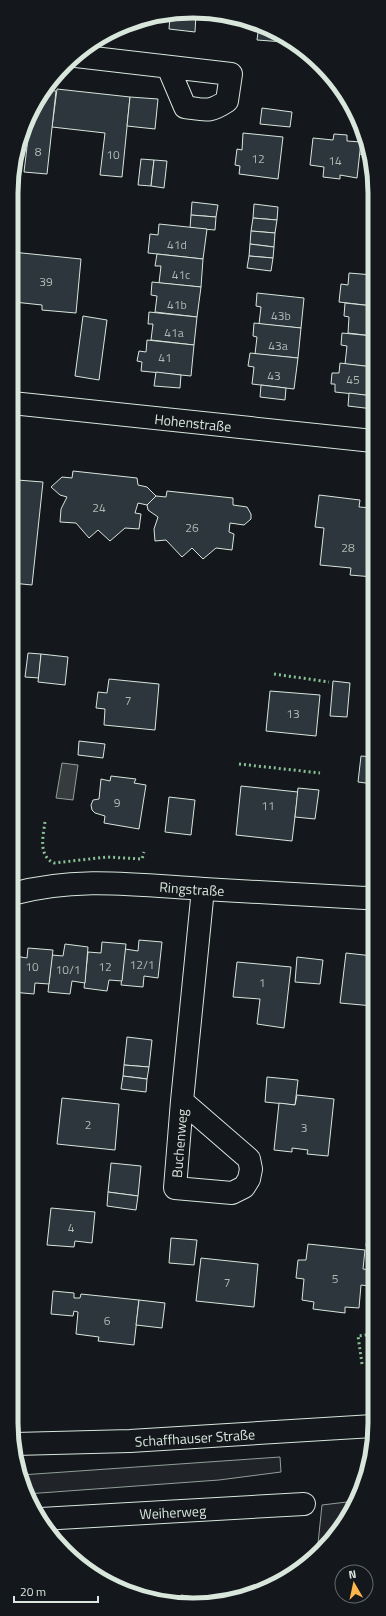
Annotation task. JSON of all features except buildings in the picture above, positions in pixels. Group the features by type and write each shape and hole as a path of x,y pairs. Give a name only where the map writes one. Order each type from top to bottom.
{"street":[{"path":"83,57 168,67"},
{"name":"Hohenstraße","path":"18,405 368,440"},
{"name":"Ringstraße","path":"18,892 64,884 125,883 203,889 368,898"},
{"name":"Buchenweg","path":"182,1101 203,889"},
{"name":"Schaffhauser Straße","path":"19,1444 130,1441 368,1426"},
{"name":"Weiherweg","path":"46,1519 304,1504"}],"shaded area":[{"path":"62,763 78,765 73,800 56,798"},
{"path":"280,1457 281,1472 219,1480 33,1494 26,1475"},
{"path":"349,1502 332,1530 318,1546 322,1505"}],"hedge":[{"path":"274,674 329,682"},
{"path":"239,764 320,773"},
{"path":"45,822 43,839 44,851 49,860 54,863 107,857 142,859 144,852"},
{"path":"362,1364 358,1336 368,1335"}]}
